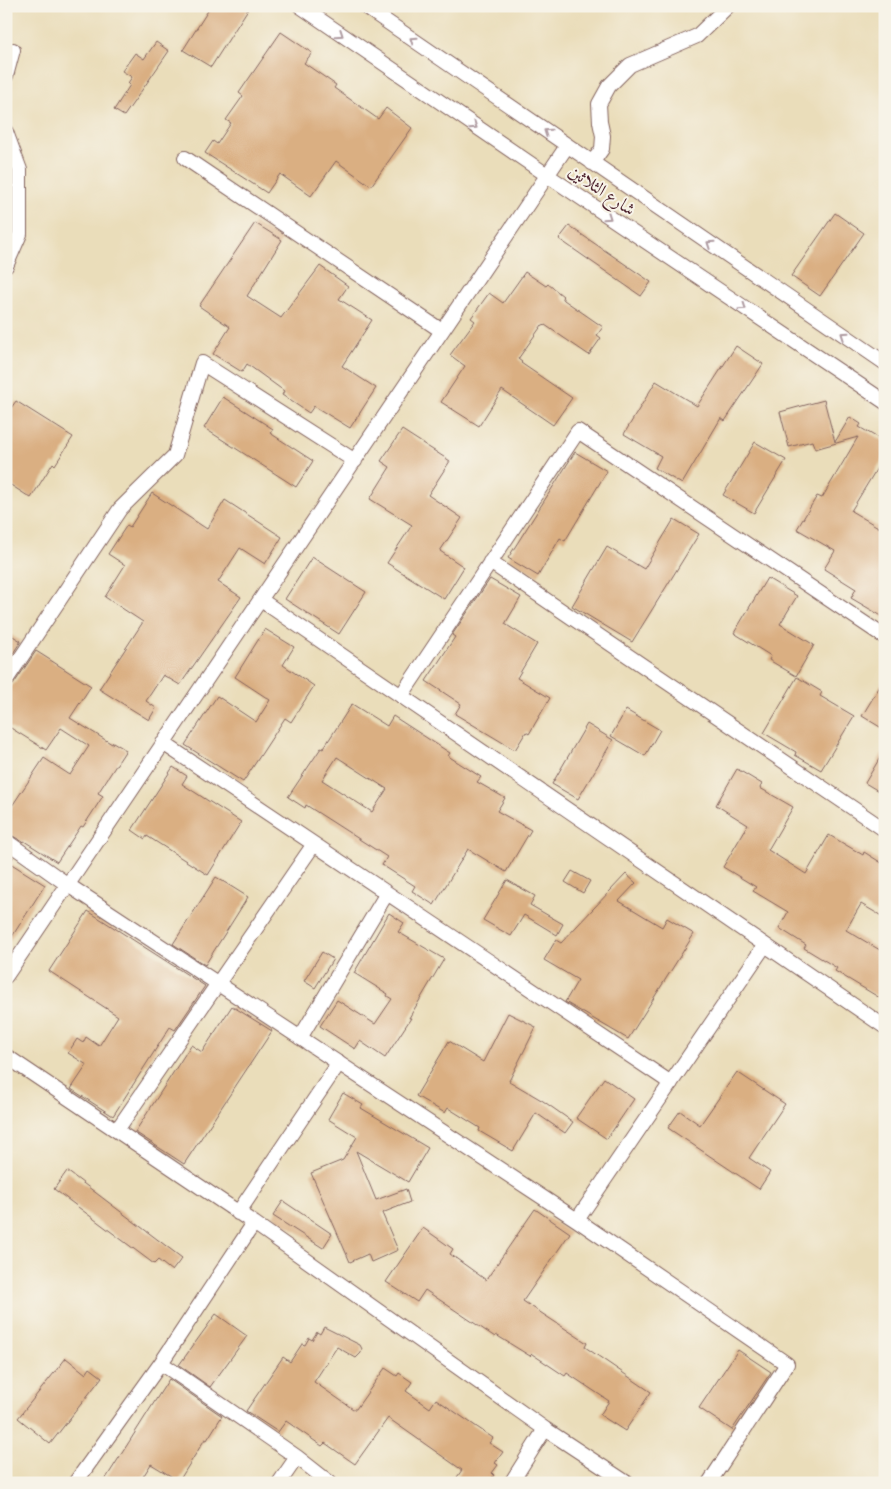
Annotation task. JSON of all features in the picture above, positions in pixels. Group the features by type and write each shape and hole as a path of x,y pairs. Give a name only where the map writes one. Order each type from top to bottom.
{"street":[{"name":"شارع الثلاثين","path":"300,6 885,402"},
{"name":"شارع الثلاثين","path":"364,6 885,363"},
{"path":"592,163 602,149 603,136 599,104 609,86 630,65 697,36 728,6"},
{"path":"6,76 13,50"},
{"path":"6,132 20,170 20,234 6,266"},
{"path":"6,976 567,146"},
{"path":"185,158 442,331"},
{"path":"6,680 120,509 175,454 202,363 355,461"},
{"path":"401,696 578,431 885,637"},
{"path":"490,562 885,830"},
{"path":"261,600 885,1027"},
{"path":"163,744 670,1083"},
{"path":"6,841 68,885 577,1220 787,1364 708,1483"},
{"path":"117,1130 314,844"},
{"path":"300,1038 387,893"},
{"path":"577,1220 765,945"},
{"path":"6,1056 254,1223 545,1429 627,1483"},
{"path":"238,1212 339,1063"},
{"path":"75,1483 161,1362 254,1223"},
{"path":"161,1362 297,1457 330,1483"},
{"path":"511,1483 545,1429"},
{"path":"278,1483 297,1457"}],"building":[{"path":"211,6 250,6 211,67 183,50"},
{"path":"281,32 312,53 304,63 336,85 334,88 378,119 386,108 412,128 371,186 336,161 311,196 280,174 267,193 205,153 213,141 217,144 231,123 226,120 243,96 239,93"},
{"path":"156,42 169,51 124,116 114,110 130,85 128,83 132,77 122,71 135,53 144,59"},
{"path":"835,213 864,233 820,296 791,276"},
{"path":"255,223 282,240 247,296 281,318 320,266 348,286 339,299 372,320 342,366 376,388 350,428 314,406 309,413 282,395 284,391 247,364 242,372 213,354 230,327 199,306"},
{"path":"569,226 651,282 641,296 559,239"},
{"path":"525,272 546,286 548,284 563,296 564,300 603,327 597,335 601,338 589,355 545,325 542,325 518,359 572,398 553,425 502,390 479,426 441,402 465,366 450,355 475,321 471,318 489,293 503,303"},
{"path":"736,346 763,364 725,421 721,418 682,484 655,468 661,456 624,434 656,381 697,406"},
{"path":"223,397 273,429 270,433 313,461 296,487 204,428"},
{"path":"824,400 835,442 850,417 861,424 859,427 885,442 885,455 851,511 885,531 885,618 851,598 856,589 824,569 835,551 797,529 817,496 822,498 858,437 815,449 812,441 789,447 780,412"},
{"path":"16,401 73,437 55,465 53,463 31,498 6,482 6,415"},
{"path":"402,430 450,461 428,495 462,518 440,551 464,567 444,599 387,563 412,525 370,499 390,467 381,461"},
{"path":"755,442 786,460 754,513 723,495"},
{"path":"575,452 607,471 565,541 560,538 538,576 508,558"},
{"path":"152,493 207,529 225,500 282,537 265,564 240,548 218,582 241,597 180,685 163,675 146,701 156,708 149,720 99,689 143,622 105,597 125,565 108,554 127,525 130,527"},
{"path":"674,519 699,534 632,642 572,606 607,547 644,569"},
{"path":"312,557 366,592 339,634 285,599"},
{"path":"767,578 797,596 780,624 814,645 796,676 769,660 771,656 734,633"},
{"path":"490,579 521,597 505,624 537,644 517,678 550,698 529,734 526,732 515,750 455,714 461,704 426,681 455,637 452,635"},
{"path":"265,629 294,647 283,665 314,686 291,722 285,718 243,782 185,745 217,696 256,722 270,700 235,677"},
{"path":"6,632 21,641 6,664"},
{"path":"36,651 91,686 70,718 112,744 113,742 126,750 98,793 103,796 57,862 6,832 6,815 44,758 70,775 89,746 61,728 46,750 6,725 6,689 13,685"},
{"path":"797,677 822,692 820,696 854,716 821,770 795,755 796,752 764,733"},
{"path":"885,678 885,730 862,716"},
{"path":"352,704 387,726 393,716 450,753 448,756 481,777 477,782 505,798 497,811 531,830 506,872 468,849 434,905 412,891 415,886 382,865 387,857 306,805 305,808 288,797 321,748 323,749","holes":["337,757 387,789 372,812 322,780"]},
{"path":"626,710 660,730 645,756 611,736"},
{"path":"587,724 613,740 578,799 552,784"},
{"path":"885,749 885,795 865,783"},
{"path":"173,767 187,776 182,784 241,822 208,875 147,836 145,839 132,830"},
{"path":"737,769 762,784 760,788 793,807 768,850 806,874 829,835 863,855 864,852 885,865 885,918 861,904 846,930 885,953 885,1001 835,971 837,968 804,948 806,945 779,928 788,912 753,891 756,887 723,867 748,825 716,805"},
{"path":"6,852 13,857 10,863 45,885 6,946"},
{"path":"572,871 590,881 583,893 565,882"},
{"path":"626,874 636,883 619,901 662,927 667,918 694,934 628,1039 565,1002 578,980 544,960 556,940 561,943"},
{"path":"216,877 248,897 205,965 173,944"},
{"path":"507,880 535,896 530,905 563,924 557,935 524,915 511,936 483,920"},
{"path":"88,911 205,986 175,1030 170,1027 113,1116 71,1089 87,1065 68,1053 77,1039 83,1043 86,1037 99,1046 118,1016 49,971"},
{"path":"389,913 404,923 398,932 444,959 409,1018 411,1018 385,1058 360,1041 355,1049 320,1026 337,1000 375,1024 392,999 387,996 388,994 354,973"},
{"path":"322,952 333,959 315,988 304,981"},
{"path":"232,1006 272,1031 184,1164 135,1132 191,1045 202,1052"},
{"path":"508,1013 536,1027 509,1081 573,1122 565,1133 536,1113 513,1151 479,1131 480,1128 448,1108 445,1113 416,1096 449,1041 483,1062"},
{"path":"737,1072 785,1104 749,1158 770,1172 759,1189 668,1128 680,1111 700,1125"},
{"path":"604,1078 634,1099 607,1139 576,1118"},
{"path":"343,1093 363,1105 361,1108 428,1148 408,1182 356,1151 376,1200 406,1189 410,1202 382,1213 398,1250 371,1262 368,1254 350,1262 311,1173 343,1160 357,1137 328,1119"},
{"path":"67,1171 182,1258 172,1271 158,1260 154,1264 54,1189"},
{"path":"283,1201 332,1234 323,1248 273,1216"},
{"path":"535,1209 570,1233 523,1301 587,1343 585,1347 651,1392 625,1431 600,1415 609,1401 567,1373 565,1376 532,1354 530,1356 496,1335 495,1337 425,1290 417,1302 386,1282 423,1228 453,1249 450,1254 486,1280"},
{"path":"216,1314 247,1336 210,1387 179,1365"},
{"path":"324,1327 360,1345 362,1349 356,1358 337,1347 314,1382 353,1409 356,1409 385,1368 397,1376 399,1373 412,1382 406,1391 430,1408 436,1399 493,1438 489,1443 503,1452 495,1463 498,1465 492,1473 494,1475 489,1483 453,1483 462,1470 388,1418 355,1464 325,1443 322,1446 286,1421 278,1432 246,1411 283,1357 290,1362 302,1344 305,1345 309,1338 312,1340 317,1332 320,1334"},
{"path":"738,1350 771,1372 732,1430 699,1408"},
{"path":"66,1358 86,1374 90,1368 102,1377 50,1444 18,1418"},
{"path":"169,1379 222,1416 207,1440 205,1439 179,1481 151,1464 139,1483 103,1483"}]}
